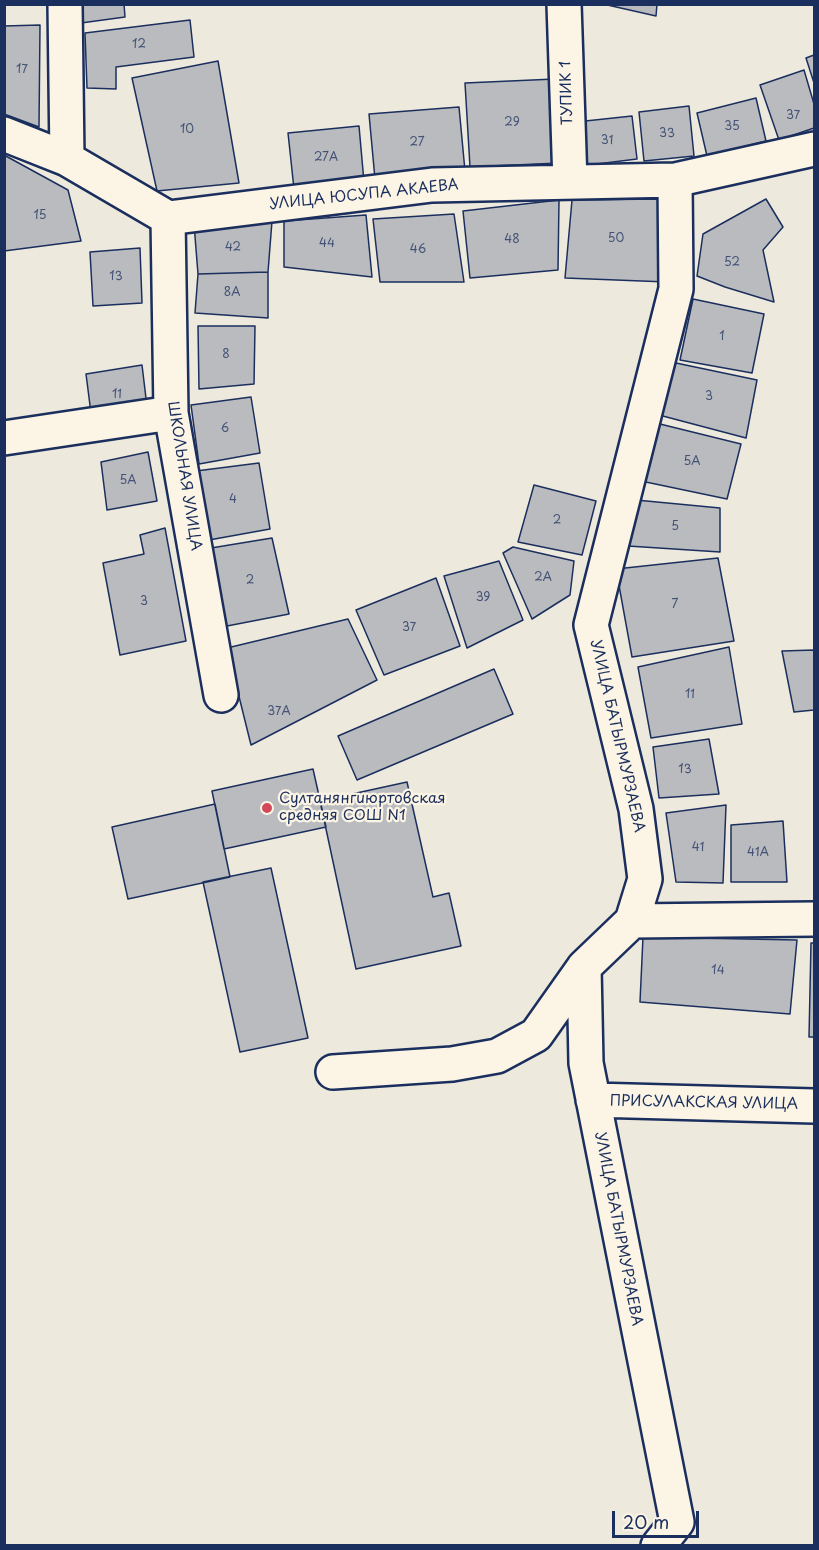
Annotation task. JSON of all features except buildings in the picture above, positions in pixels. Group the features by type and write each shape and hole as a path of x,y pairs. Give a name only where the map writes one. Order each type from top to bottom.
{"street":[{"path":"65,4 67,159"},
{"name":"ТУПИК 1","path":"564,4 570,182"},
{"path":"4,134 67,159 168,218"},
{"name":"УЛИЦА ЮСУПА АКАЕВА","path":"168,218 432,185 675,180 814,149"},
{"name":"УЛИЦА БАТЫРМУРЗАЕВА","path":"667,1534 586,1063 584,967 632,921 645,879 636,809 591,625 676,289 675,180"},
{"name":"ШКОЛЬНАЯ УЛИЦА","path":"168,218 171,413 221,695"},
{"path":"4,438 171,413"},
{"path":"632,921 814,919"},
{"path":"333,1072 452,1064 497,1056 536,1035 584,967"},
{"name":"ПРИСУЛАКСКАЯ УЛИЦА","path":"593,1101 814,1106"}],"place":[{"name":"Султанянгиюртовская средняя СОШ N1","path":"267,808"}]}
